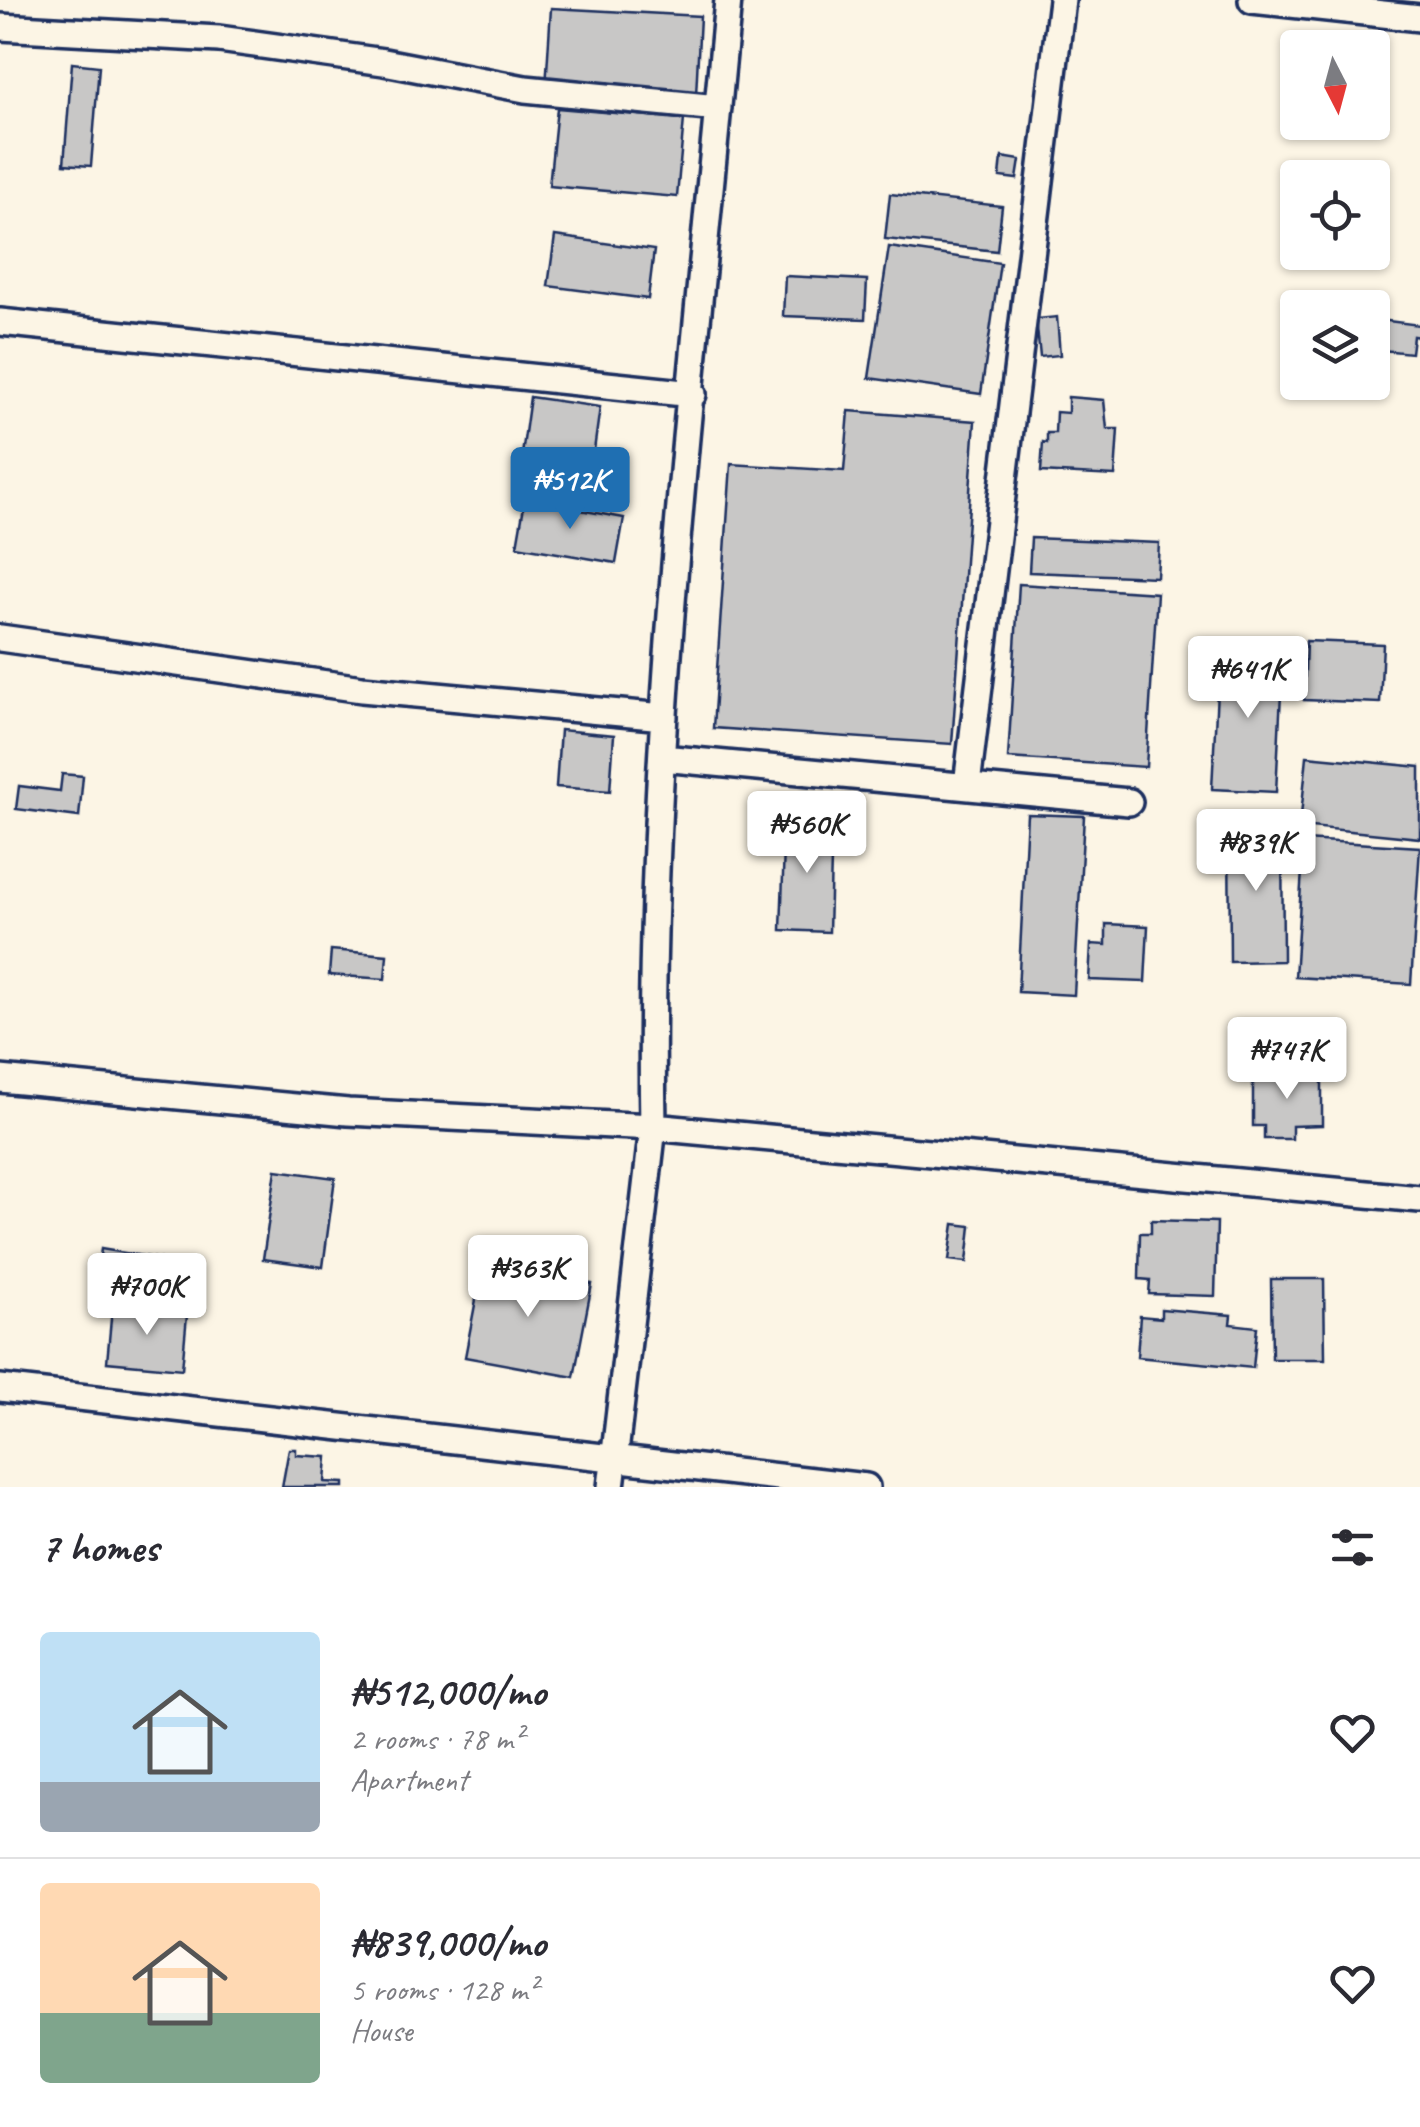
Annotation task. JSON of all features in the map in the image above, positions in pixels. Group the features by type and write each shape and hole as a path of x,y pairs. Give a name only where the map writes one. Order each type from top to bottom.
{"street":[{"path":"611,1487 653,1127 650,998 664,718 728,0"},
{"path":"967,786 1062,0"},
{"path":"1252,0 1420,18"},
{"path":"0,27 219,39 384,62 525,89 718,108"},
{"path":"0,322 693,394"},
{"path":"0,638 362,688 664,718"},
{"path":"662,758 1129,802"},
{"path":"0,1079 348,1112 653,1127 1420,1199"},
{"path":"0,1388 866,1487"}],"building":[{"path":"551,8 700,16 696,95 546,87"},
{"path":"72,63 99,66 91,166 64,164"},
{"path":"557,108 684,119 677,197 549,186"},
{"path":"1002,157 1020,160 1017,179 1000,177"},
{"path":"890,194 1002,206 997,251 885,239"},
{"path":"555,236 654,250 648,299 548,286"},
{"path":"889,247 1000,263 981,394 869,378"},
{"path":"785,276 867,280 865,319 783,316"},
{"path":"1057,317 1060,355 1040,357 1036,319"},
{"path":"1390,321 1420,325 1420,337 1413,336 1411,353 1390,351"},
{"path":"530,397 600,407 591,472 521,462"},
{"path":"1068,397 1104,400 1107,429 1118,429 1115,476 1041,472 1043,442 1047,443 1047,433 1055,433 1056,412 1068,413"},
{"path":"849,411 975,421 952,744 713,728 731,464 844,471"},
{"path":"525,500 624,518 616,563 517,546"},
{"path":"1031,538 1159,543 1157,577 1029,572"},
{"path":"1019,584 1157,593 1146,767 1008,758"},
{"path":"1306,641 1383,644 1380,703 1304,700"},
{"path":"1219,651 1283,654 1276,792 1212,789"},
{"path":"560,730 614,735 610,791 556,787"},
{"path":"1307,756 1420,767 1420,838 1300,826"},
{"path":"62,774 83,776 79,817 16,809 19,786 60,791"},
{"path":"1027,814 1084,816 1074,995 1018,992"},
{"path":"785,820 832,821 829,932 781,930"},
{"path":"1229,826 1282,826 1283,961 1230,962"},
{"path":"1304,840 1420,847 1411,984 1295,977"},
{"path":"1106,924 1148,926 1145,982 1089,980 1091,944 1106,945"},
{"path":"331,950 387,955 385,979 329,975"},
{"path":"1322,1068 1322,1125 1292,1126 1292,1139 1264,1139 1264,1126 1253,1126 1253,1074 1303,1074 1304,1069"},
{"path":"276,1170 335,1178 323,1267 263,1259"},
{"path":"1151,1220 1217,1222 1215,1296 1149,1294 1150,1280 1139,1279 1140,1233 1151,1233"},
{"path":"954,1224 971,1226 967,1262 949,1260"},
{"path":"101,1249 167,1260 160,1305 94,1294"},
{"path":"483,1263 592,1284 574,1377 465,1357"},
{"path":"1271,1279 1324,1279 1325,1359 1272,1359"},
{"path":"112,1308 187,1315 182,1369 107,1362"},
{"path":"1161,1309 1231,1315 1230,1324 1257,1327 1253,1368 1137,1357 1140,1316 1161,1318"},
{"path":"289,1449 296,1449 296,1455 327,1457 325,1482 344,1483 344,1487 282,1487"}]}
